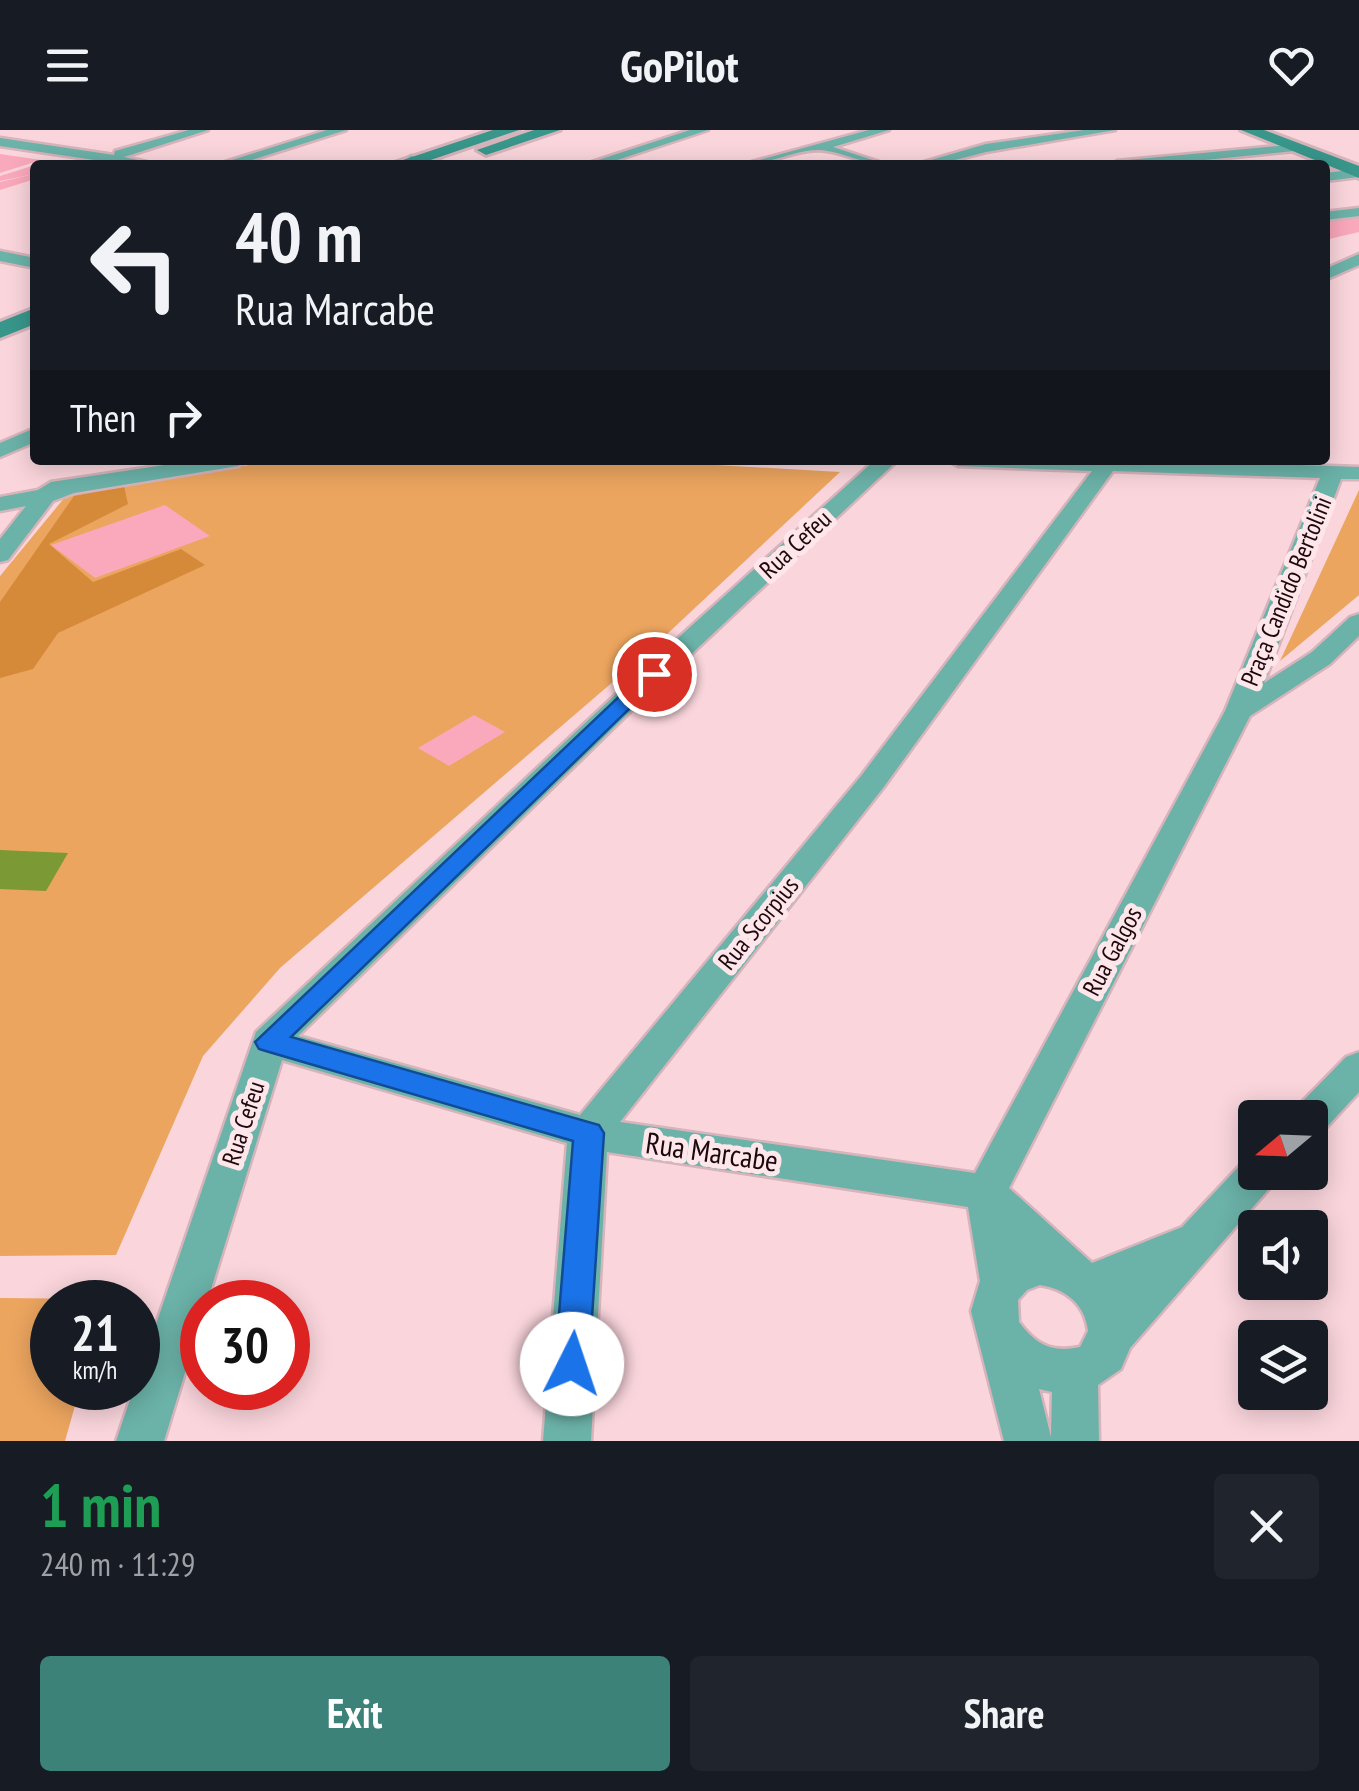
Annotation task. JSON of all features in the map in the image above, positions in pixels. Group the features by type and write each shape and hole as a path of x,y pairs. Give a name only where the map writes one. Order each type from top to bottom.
{"main road":[{"path":"411,160 511,130"},
{"path":"456,160 552,130"},
{"path":"1250,130 1329,160"},
{"path":"1330,160 1359,172"},
{"path":"0,331 30,318"},
{"path":"0,354 30,341"}],"street":[{"path":"106,158 202,130"},
{"path":"239,160 340,130"},
{"path":"605,160 702,130"},
{"path":"765,160 882,130"},
{"path":"939,160 986,148 1109,130"},
{"path":"20,146 57,135"},
{"path":"0,142 120,160"},
{"path":"814,146 864,160"},
{"path":"1164,160 1294,146"},
{"path":"1330,176 1359,172"},
{"path":"1330,215 1359,212"},
{"path":"0,256 30,262"},
{"path":"1330,273 1359,259"},
{"path":"0,451 30,436"},
{"path":"0,504 195,465"},
{"name":"Rua Cefeu","path":"140,1441 269,1042 625,701 882,465"},
{"name":"Rua Scorpius","path":"588,1133 872,782 1107,465"},
{"path":"1253,465 1346,472"},
{"name":"Praça Candido Bertolini","path":"1239,710 1346,472"},
{"path":"0,494 57,490"},
{"path":"0,555 57,490"},
{"path":"1239,710 1321,658 1359,622"},
{"name":"Rua Galgos","path":"986,1192 1239,710"},
{"name":"Rua Marcabe","path":"269,1042 588,1133 986,1192"},
{"path":"1328,1100 1359,1066"},
{"path":"567,1441 588,1133"},
{"path":"1111,1336 1242,1190"},
{"path":"986,1192 1080,1280 1110,1318 1111,1336 1106,1353 1093,1366 1075,1372 1054,1372 1033,1365 1004,1342"},
{"path":"986,1192 1002,1282 993,1310 1028,1441"},
{"path":"1002,1282 1012,1274 1040,1266 1080,1280 1195,1240"},
{"path":"1075,1372 1075,1441"}],"shaded area":[{"path":"249,465 716,465 840,472 650,650 280,968 203,1056 116,1255 0,1256 0,576 70,491"},
{"path":"124,486 128,504 49,544 93,582 181,549 205,565 58,633 33,669 0,678 0,602 74,496"},
{"path":"1359,490 1359,595 1280,661"},
{"path":"0,850 68,853 46,891 0,889"},
{"path":"0,1298 30,1298 30,1410 74,1410 65,1441 0,1441"}],"building":[{"path":"0,154 41,160 30,160 30,163 0,173"},
{"path":"30,167 30,175 0,181 0,176"},
{"path":"30,175 30,181 0,190 0,182"},
{"path":"1359,214 1359,232 1330,239 1330,218"},
{"path":"165,505 210,536 95,578 51,545"},
{"path":"474,715 505,732 449,766 418,748"}],"route":[{"path":"572,1364 588,1133 269,1042 654,674"}]}
